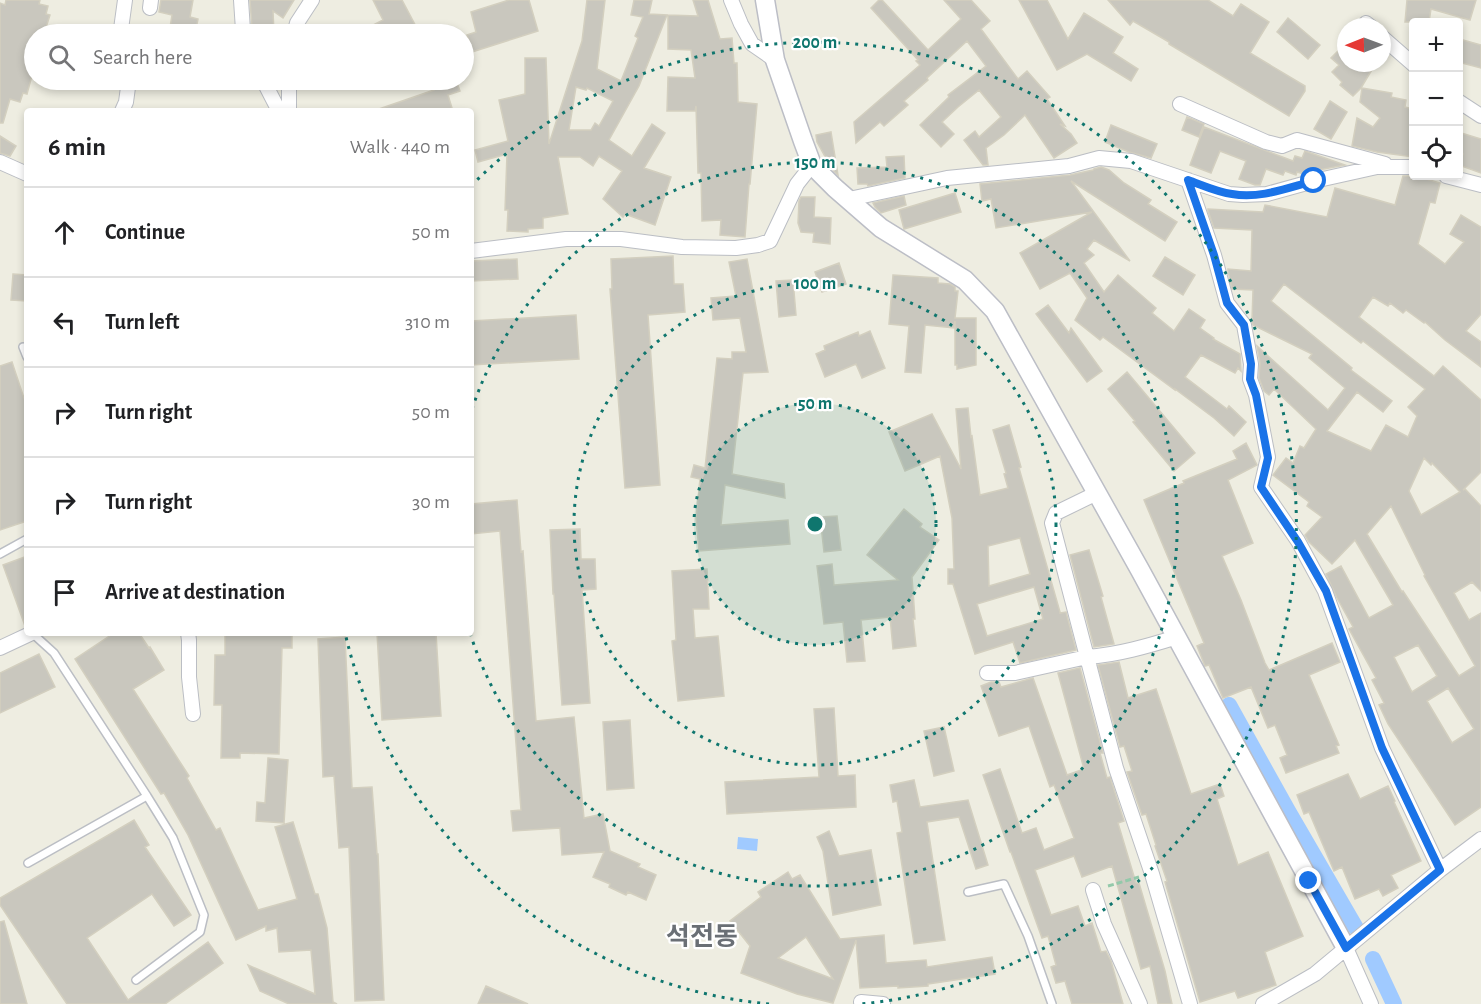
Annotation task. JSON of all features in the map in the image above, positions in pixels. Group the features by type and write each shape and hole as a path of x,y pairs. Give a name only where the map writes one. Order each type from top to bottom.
{"street":[{"path":"122,24 125,0"},
{"path":"241,0 243,24"},
{"path":"297,24 312,0"},
{"path":"731,0 752,44 775,60"},
{"path":"765,0 775,60 812,165 881,228 964,280 995,311 1177,637 1346,948 1371,1004"},
{"path":"1391,45 1409,61"},
{"path":"123,108 128,90"},
{"path":"268,90 277,108"},
{"path":"289,90 289,108"},
{"path":"1180,104 1266,142 1282,146 1297,140 1392,166"},
{"path":"1463,104 1481,116"},
{"path":"849,199 947,178 1069,166 1100,158 1131,161 1229,194 1243,195 1267,194 1377,167 1409,167"},
{"path":"0,162 24,173"},
{"path":"474,251 566,239 621,239 681,247 736,248 758,245 770,241 797,184 812,165"},
{"path":"1188,180 1214,255 1227,303 1244,325 1251,364 1250,379 1256,395 1268,458 1261,487 1298,542 1326,591 1382,748 1440,870"},
{"path":"1462,180 1481,185"},
{"path":"1097,493 1056,513 1052,523 1116,768 1152,874 1190,1004"},
{"path":"0,648 26,636"},
{"path":"188,636 192,714"},
{"path":"987,673 1015,673 1153,645 1177,637"},
{"path":"1263,1004 1315,974 1440,870 1481,839"},
{"path":"1093,890 1104,924 1140,1004"},
{"path":"861,1002 883,1004"}],"lane":[{"path":"0,554 24,541"},
{"path":"35,636 54,653 173,838 204,915 200,932 136,980"},
{"path":"28,863 147,796"},
{"path":"968,892 1004,884 1028,936 1052,1004"}],"path":[{"path":"1093,890 1152,874"}],"water":[{"path":"738,837 758,839 757,851 737,849"}],"building":[{"path":"6,0 40,0 39,4 48,6 46,14 50,15 47,24 24,24 24,90 28,90 27,94 23,93 20,102 10,99 3,123 0,123 0,3 5,5"},
{"path":"161,0 193,0 190,17 198,19 197,24 171,24 172,15 159,12"},
{"path":"250,0 294,0 283,18 273,11 274,24 252,24"},
{"path":"373,0 402,0 415,24 375,24 383,20"},
{"path":"509,0 529,0 538,31 474,51 474,33 476,32 471,12"},
{"path":"587,0 605,0 597,69 621,81 638,38 635,36 643,17 631,15 634,0 652,0 649,14 667,15 639,86 609,140 632,156 652,124 665,133 644,168 671,177 655,225 625,214 623,217 603,199 622,171 599,156 593,166 580,157 558,157 568,214 543,218 543,228 528,229 528,232 507,231 508,210 505,210 507,154 478,162 475,150 508,141 499,100 525,94 525,58 546,58 549,144 582,41","holes":["576,87 586,90 587,88 613,101 599,126 595,123 591,130 569,130"]},
{"path":"693,0 708,0 720,39 732,38 734,63 737,63 738,102 757,104 745,237 720,235 721,220 702,221 696,106 695,111 667,111 668,77 695,78 691,50 668,49 668,15 698,16"},
{"path":"882,0 928,50 961,19 944,0 971,0 990,21 981,29 1018,79 1027,71 1050,97 1047,99 1065,126 1060,124 1077,143 1054,158 1025,115 986,148 988,165 983,165 964,140 975,131 979,137 1001,117 979,90 942,122 954,134 941,147 920,125 949,97 948,95 986,66 967,41 904,101 908,105 884,126 880,122 856,143 854,122 920,65 871,8"},
{"path":"1019,0 1047,0 1068,39 1084,13 1123,37 1113,53 1138,69 1131,81 1087,54 1057,70"},
{"path":"1108,0 1208,0 1233,16 1241,4 1269,22 1250,53 1305,86 1305,91 1289,116 1133,21 1130,25"},
{"path":"1407,0 1476,0 1470,20 1431,9 1430,18 1409,18 1409,22 1405,22"},
{"path":"1288,18 1320,45 1308,59 1277,32"},
{"path":"1463,40 1481,45 1481,68 1463,63"},
{"path":"1337,52 1337,63 1331,58"},
{"path":"1337,67 1337,72 1371,72 1353,96 1340,85 1342,82 1332,72"},
{"path":"1362,88 1392,93 1391,97 1406,100 1405,107 1409,108 1409,156 1352,146 1357,118 1373,127 1380,118 1360,102"},
{"path":"434,90 460,91 448,95 452,108 382,108"},
{"path":"1330,101 1347,112 1331,139 1314,129"},
{"path":"1187,117 1204,124 1199,137 1182,130"},
{"path":"1111,125 1157,144 1151,158 1105,142"},
{"path":"1204,127 1293,161 1295,156 1302,158 1305,151 1345,165 1304,174 1297,172 1296,175 1285,171 1283,175 1266,169 1260,185 1255,185 1239,179 1246,161 1220,151 1211,173 1190,165"},
{"path":"831,132 838,175 832,169 817,142 816,135"},
{"path":"1463,134 1481,139 1481,173 1463,166"},
{"path":"0,136 16,146 10,156 0,153"},
{"path":"904,156 905,178 868,186 858,184 857,168 887,167 886,157"},
{"path":"1101,167 1109,170 1124,183 1151,200 1148,204 1177,222 1165,241 1071,181 1130,261 1094,240 1087,249 1094,255 1084,263 1104,292 1118,275 1156,308 1152,313 1174,331 1189,309 1205,320 1200,328 1213,339 1240,354 1241,371 1238,368 1235,373 1201,355 1185,377 1227,409 1229,406 1246,422 1234,436 1175,389 1103,337 1100,340 1075,320 1087,298 1070,273 1040,289 1020,253 1092,212 996,228 991,199 982,201 980,184 1070,175"},
{"path":"1403,176 1409,176 1409,180 1430,180 1440,183 1435,203 1430,202 1418,244 1445,264 1464,242 1450,234 1461,215 1481,227 1481,314 1466,331 1481,342 1481,367 1425,322 1406,310 1403,313 1390,303 1388,306 1373,297 1359,317 1434,376 1443,366 1481,400 1481,472 1463,490 1465,489 1481,506 1481,591 1472,582 1454,593 1469,620 1481,613 1481,807 1455,825 1388,724 1379,705 1384,703 1372,680 1376,678 1349,629 1353,627 1326,574 1341,566 1369,618 1393,605 1355,540 1332,564 1309,542 1305,535 1322,517 1307,506 1309,502 1273,475 1286,458 1293,463 1300,446 1304,448 1316,429 1274,389 1269,395 1264,391 1259,378 1260,363 1257,346 1328,410 1345,388 1309,358 1312,354 1253,325 1253,290 1232,289 1228,271 1228,269 1251,271 1252,230 1214,228 1208,211 1208,209 1263,212 1265,205 1327,217 1335,188 1395,205","holes":["1284,284 1425,389 1408,407 1417,416 1408,437 1386,425 1371,451 1327,431 1357,392 1383,412 1392,401 1351,370 1352,368 1271,301","1424,458 1431,465 1432,463 1460,492 1421,515 1409,491","1391,506 1424,576 1475,666 1459,676 1402,592 1367,534","1418,645 1437,676 1412,692 1394,657","1448,688 1474,729 1452,743 1427,701"]},
{"path":"955,193 961,212 904,229 899,210"},
{"path":"904,196 906,205 881,213 873,203"},
{"path":"801,197 815,197 814,217 831,218 830,244 813,242 814,233 801,232 798,223"},
{"path":"673,256 674,284 683,284 685,312 648,315 660,485 625,488 610,289 612,289 611,259"},
{"path":"1165,257 1195,275 1183,295 1153,276"},
{"path":"517,259 518,279 474,281 474,261"},
{"path":"747,259 768,372 743,373 732,474 784,484 785,498 725,485 721,525 788,520 790,544 699,551 696,518 700,479 691,477 694,465 705,468 717,358 732,359 732,352 746,352 740,318 713,320 711,298 736,296 729,262"},
{"path":"839,263 846,284 822,292 815,272"},
{"path":"13,274 24,275 24,301 11,300"},
{"path":"893,275 938,278 938,283 955,287 955,291 958,291 955,318 976,318 976,365 957,369 955,365 955,321 954,328 925,325 921,373 905,372 909,326 889,324"},
{"path":"793,280 796,315 779,317 776,281"},
{"path":"1048,305 1069,333 1071,328 1102,371 1087,382 1036,314"},
{"path":"576,315 579,359 474,365 474,321"},
{"path":"870,331 885,368 862,378 856,364 825,377 816,354 825,350 824,346 858,332 859,336"},
{"path":"12,362 24,398 24,522 0,530 0,366"},
{"path":"1127,372 1195,453 1174,471 1108,389"},
{"path":"968,408 980,495 1008,488 1004,474 1006,473 993,430 1009,425 1060,613 1066,612 1076,650 1020,663 1013,642 975,654 953,584 948,584 948,569 954,569 952,518 940,456 905,471 889,432 932,414 961,469 956,409","holes":["1020,538 1030,574 989,586 988,546","1034,587 1043,619 987,636 977,604"]},
{"path":"1246,443 1257,465 1228,480 1253,543 1222,556 1265,663 1269,670 1332,643 1340,662 1309,675 1339,745 1336,746 1339,753 1286,773 1280,758 1287,755 1275,725 1268,728 1251,687 1223,698 1209,665 1205,666 1197,646 1204,643 1144,500 1237,459 1233,451"},
{"path":"517,500 536,721 574,717 584,818 603,814 610,851 640,864 638,867 656,875 646,900 628,892 626,895 609,887 610,884 593,877 604,852 562,855 560,828 513,831 511,811 521,810 500,531 474,534 474,504"},
{"path":"904,509 922,524 920,527 939,540 912,577 916,646 893,649 890,617 861,620 865,661 847,662 843,622 824,624 817,566 832,564 834,585 898,580 867,555"},
{"path":"837,516 841,550 824,552 820,517"},
{"path":"580,529 581,559 595,559 596,589 582,590 590,703 562,705 550,530"},
{"path":"1089,550 1114,644 1094,647 1070,555"},
{"path":"24,557 24,623 3,565"},
{"path":"707,569 709,609 693,609 695,638 718,636 724,696 678,701 672,641 676,640 672,571"},
{"path":"110,636 141,636 150,647 164,670 133,689 189,776 187,778 216,830 220,828 258,910 297,899 275,827 293,822 315,894 318,894 327,928 333,1002 337,1004 289,1004 260,991 248,965 315,994 311,950 279,952 277,928 266,931 266,926 236,940 188,835 164,793 161,794 75,659"},
{"path":"225,636 292,636 292,648 282,648 279,754 240,753 240,758 221,758 222,705 214,705 215,655 225,655"},
{"path":"377,636 436,636 441,716 382,720"},
{"path":"345,637 352,788 372,787 378,854 384,1000 355,1001 349,847 339,848 334,776 323,777 318,639"},
{"path":"39,654 55,687 0,713 0,673"},
{"path":"1119,662 1128,698 1156,689 1191,794 1220,784 1224,796 1217,799 1238,865 1268,852 1303,936 1265,952 1276,985 1238,998 1235,991 1200,1002 1165,882 1167,881 1146,814 1142,815 1127,772 1132,771 1124,746 1120,747 1098,665"},
{"path":"1080,668 1103,753 1100,753 1107,778 1110,777 1124,821 1118,823 1136,883 1139,883 1165,971 1172,1004 1158,1004 1150,966 1141,969 1112,866 1082,877 1074,856 1035,870 1051,915 1078,906 1085,926 1092,923 1101,952 1106,951 1111,961 1123,1004 1072,1004 1065,981 1056,983 1051,967 1056,965 1048,936 1042,938 983,775 1000,769 1022,833 1036,828 1044,850 1074,838 1054,785 1050,787 1029,726 999,736 981,686 999,682 1001,687 1033,678 1067,775 1084,769 1058,673"},
{"path":"834,708 838,776 855,775 856,807 727,814 725,782 819,777 814,709"},
{"path":"630,720 634,788 607,790 603,722"},
{"path":"944,727 954,771 934,776 924,731"},
{"path":"268,758 288,760 284,823 256,821 257,802 265,803"},
{"path":"1348,774 1360,799 1388,786 1421,861 1391,875 1398,888 1383,896 1379,889 1355,899 1342,867 1334,871 1309,812 1304,814 1297,795"},
{"path":"914,780 920,807 968,800 988,865 976,869 959,817 927,822 945,940 914,944 897,833 902,832 897,801 893,802 890,785"},
{"path":"134,820 149,845 145,847 191,915 174,926 152,894 87,938 128,1000 208,942 223,963 165,1004 67,1004 0,905 0,898"},
{"path":"829,831 839,856 871,850 881,905 833,915 823,851 817,837"},
{"path":"788,872 792,879 800,875 840,939 884,935 886,963 926,960 927,967 992,957 995,974 928,984 928,986 860,988 856,940 833,1003 797,994 741,973 750,946 730,921 761,897 758,892","holes":["806,937 833,979 778,958"]},
{"path":"4,921 27,1004 0,1004 0,922"},
{"path":"486,986 528,1004 478,1004"}],"waterway":[{"path":"1229,705 1356,928"},
{"path":"1373,959 1394,1004"}],"district":[{"name":"석전동","path":"702,936"}],"route":[{"path":"1309,881 1346,948 1440,870 1382,748 1326,591 1298,542 1261,487 1268,458 1256,395 1250,379 1251,364 1244,325 1227,303 1214,255 1188,180 1229,194 1243,195 1267,194 1314,181"}]}
